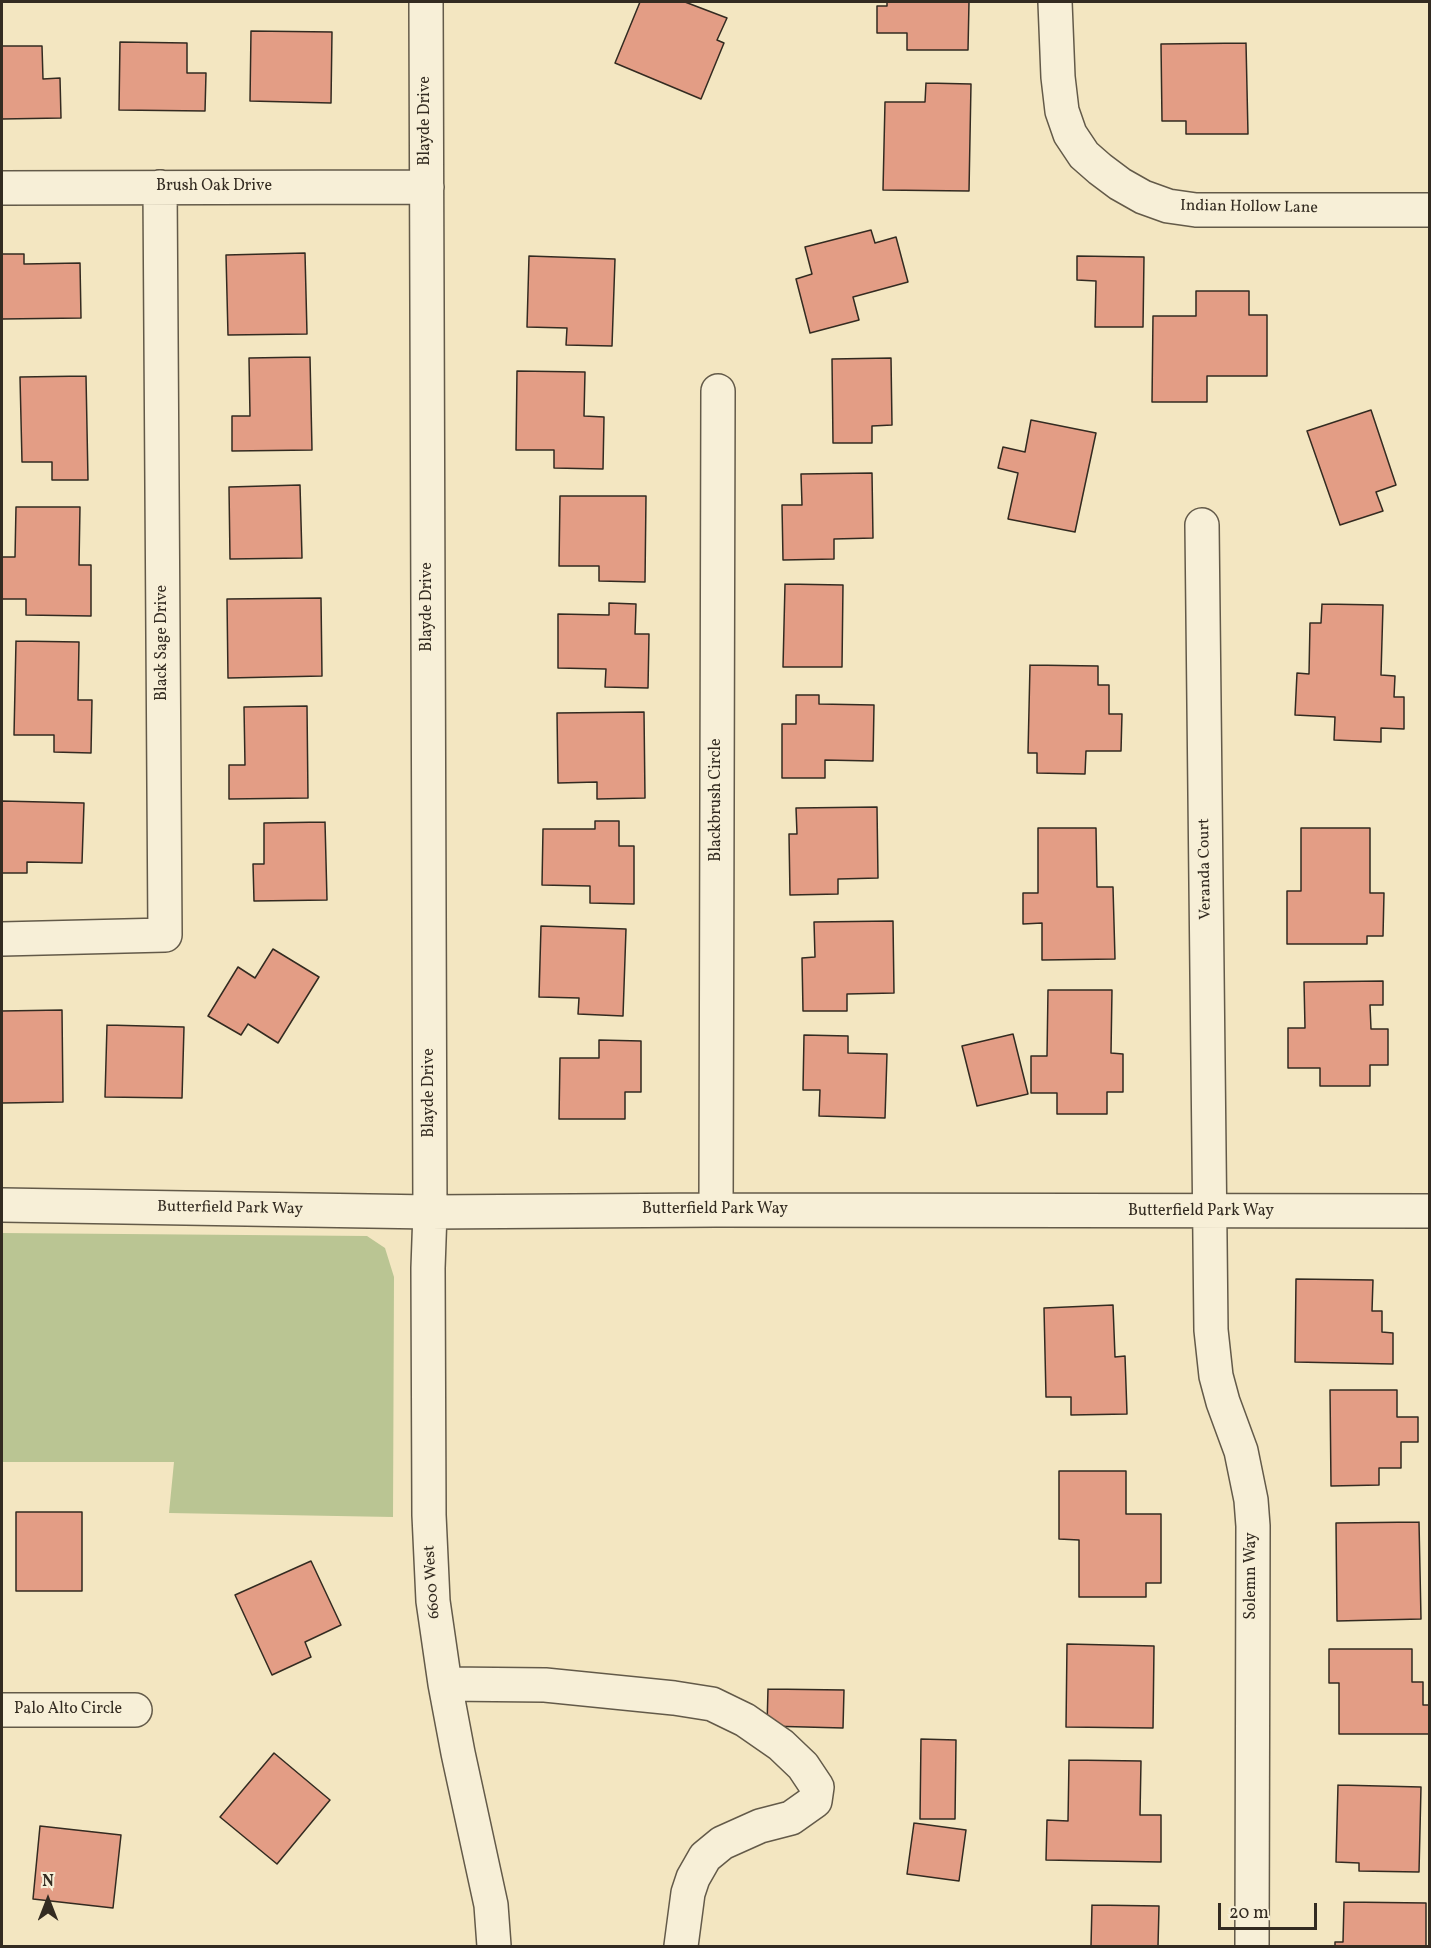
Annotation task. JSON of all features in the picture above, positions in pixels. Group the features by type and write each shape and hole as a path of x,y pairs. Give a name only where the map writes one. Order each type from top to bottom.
{"street":[{"name":"Blayde Drive","path":"426,2 430,1212"},
{"name":"Indian Hollow Lane","path":"1055,2 1058,77 1062,111 1070,134 1084,155 1120,184 1143,197 1168,206 1196,210 1430,210"},
{"name":"Black Sage Drive","path":"2,939 165,935 160,187"},
{"name":"Brush Oak Drive","path":"2,188 427,187"},
{"name":"Blackbrush Circle","path":"716,1210 718,391"},
{"name":"Veranda Court","path":"1202,525 1209,1212"},
{"name":"Butterfield Park Way","path":"2,1205 430,1212 1430,1211"},
{"name":"6600 West","path":"430,1212 428,1268 429,1515 433,1601 458,1753 492,1905 494,1947"},
{"name":"Solemn Way","path":"1209,1212 1212,1353 1223,1402 1241,1450 1247,1475 1253,1526 1252,1947"},
{"path":"445,1684 545,1685 712,1704 745,1719 781,1745 803,1766 817,1787 815,1801 791,1818 760,1826 722,1843 705,1857 693,1878 688,1893 681,1947"},
{"name":"Palo Alto Circle","path":"2,1710 135,1710"}],"green space":[{"path":"2,1233 367,1236 385,1248 394,1277 393,1517 169,1513 174,1462 2,1462"}],"building":[{"path":"640,2 685,2 727,18 717,40 724,43 701,99 615,63"},
{"path":"887,2 969,2 968,50 907,50 907,33 877,33 877,6 887,6"},
{"path":"251,31 332,32 331,103 250,101"},
{"path":"120,42 187,43 187,73 206,73 205,111 119,110"},
{"path":"1246,43 1248,134 1186,134 1186,121 1162,121 1161,44"},
{"path":"2,46 42,46 43,79 60,78 61,118 2,119"},
{"path":"926,83 971,84 969,191 883,190 885,102 925,102"},
{"path":"871,230 875,243 896,237 908,282 853,297 859,320 810,333 796,279 812,274 805,247"},
{"path":"305,253 307,334 228,335 226,255"},
{"path":"2,254 24,254 24,264 80,263 81,318 2,319"},
{"path":"529,256 615,259 612,346 566,345 567,328 527,327"},
{"path":"1077,256 1144,257 1143,327 1095,327 1096,281 1077,280"},
{"path":"1196,291 1249,291 1249,315 1267,315 1267,376 1207,376 1207,402 1152,402 1153,316 1196,316"},
{"path":"310,357 312,450 232,451 232,416 250,416 249,358"},
{"path":"891,358 892,425 872,426 872,443 833,443 832,359"},
{"path":"517,371 585,372 584,416 604,417 603,469 554,468 554,450 516,450"},
{"path":"86,376 88,480 52,480 52,462 22,462 20,377"},
{"path":"1371,410 1396,485 1376,492 1383,511 1340,525 1307,431"},
{"path":"1031,420 1096,433 1075,532 1008,519 1018,473 998,468 1003,447 1025,452"},
{"path":"872,473 873,538 834,539 834,559 783,560 782,505 802,505 801,474"},
{"path":"300,485 302,558 230,559 229,487"},
{"path":"560,496 646,496 645,582 599,581 599,566 559,566"},
{"path":"16,507 80,507 79,565 91,565 91,616 26,615 26,599 2,599 2,557 15,557"},
{"path":"785,584 843,585 842,667 783,667"},
{"path":"321,598 322,676 228,678 227,599"},
{"path":"609,603 636,604 635,634 649,634 648,688 605,687 606,669 558,668 558,614 609,615"},
{"path":"1322,604 1383,605 1381,675 1395,676 1394,697 1404,697 1404,729 1381,728 1381,742 1334,740 1335,717 1295,715 1297,673 1309,674 1310,623 1321,623"},
{"path":"16,641 79,642 78,700 92,700 91,753 54,752 54,735 14,735"},
{"path":"1030,665 1098,666 1098,685 1109,685 1109,714 1122,714 1121,751 1086,751 1085,774 1037,773 1037,753 1028,753"},
{"path":"796,695 819,695 819,704 874,705 873,761 825,760 825,778 782,778 782,724 796,724"},
{"path":"307,706 308,798 229,799 229,765 245,765 244,707"},
{"path":"644,712 645,798 597,799 597,782 558,783 557,713"},
{"path":"2,801 84,803 82,863 27,862 27,873 2,873"},
{"path":"877,807 878,878 838,879 838,894 790,895 789,834 797,834 796,808"},
{"path":"595,821 619,821 619,846 634,846 634,904 590,903 590,886 542,885 543,829 595,829"},
{"path":"325,822 327,900 254,901 253,864 264,864 264,823"},
{"path":"1038,828 1096,828 1097,887 1113,887 1115,959 1042,960 1042,923 1023,924 1023,893 1038,893"},
{"path":"1301,828 1370,828 1370,893 1384,893 1383,936 1367,936 1367,944 1287,944 1287,891 1301,891"},
{"path":"893,921 894,993 847,994 847,1011 803,1011 802,958 815,957 814,922"},
{"path":"541,926 626,929 623,1016 578,1014 579,998 539,997"},
{"path":"273,949 319,977 278,1043 248,1024 241,1035 208,1016 238,967 255,978"},
{"path":"1383,981 1383,1005 1370,1005 1371,1029 1388,1029 1388,1065 1370,1065 1370,1086 1320,1086 1320,1068 1288,1068 1288,1028 1305,1028 1304,982"},
{"path":"1048,990 1112,990 1111,1053 1123,1054 1123,1092 1107,1092 1107,1114 1057,1114 1057,1093 1031,1093 1031,1056 1047,1056"},
{"path":"62,1010 63,1102 2,1103 2,1011"},
{"path":"107,1025 184,1027 182,1098 105,1097"},
{"path":"1013,1034 1028,1094 977,1106 962,1046"},
{"path":"804,1035 848,1036 848,1053 887,1054 885,1118 819,1116 820,1090 803,1090"},
{"path":"599,1040 641,1041 641,1092 625,1092 625,1119 559,1119 560,1058 599,1058"},
{"path":"1296,1279 1373,1280 1372,1311 1382,1311 1382,1332 1393,1333 1393,1364 1295,1362"},
{"path":"1113,1305 1115,1357 1125,1356 1127,1414 1071,1415 1071,1397 1046,1397 1044,1308"},
{"path":"1330,1390 1397,1390 1397,1417 1418,1417 1418,1442 1401,1442 1401,1468 1379,1468 1379,1485 1331,1486"},
{"path":"1059,1471 1126,1471 1126,1514 1161,1514 1161,1583 1146,1583 1146,1597 1079,1597 1079,1540 1059,1539"},
{"path":"16,1512 82,1512 82,1591 16,1591"},
{"path":"1419,1522 1421,1619 1337,1621 1336,1523"},
{"path":"311,1561 341,1625 305,1642 311,1657 272,1675 235,1595"},
{"path":"1067,1644 1154,1646 1153,1728 1066,1727"},
{"path":"1329,1649 1412,1649 1412,1682 1423,1682 1423,1705 1430,1705 1430,1734 1339,1734 1339,1683 1329,1683"},
{"path":"768,1689 844,1690 843,1728 767,1726"},
{"path":"921,1739 956,1740 955,1819 920,1819"},
{"path":"274,1753 330,1800 277,1864 220,1817"},
{"path":"1069,1760 1141,1761 1140,1815 1161,1815 1161,1862 1046,1860 1047,1820 1068,1821"},
{"path":"1338,1785 1421,1787 1419,1872 1359,1871 1359,1863 1336,1862"},
{"path":"914,1823 966,1830 959,1881 907,1874"},
{"path":"40,1826 121,1835 113,1908 33,1899"},
{"path":"1344,1902 1426,1903 1426,1946 1335,1946 1335,1942 1343,1942"},
{"path":"1092,1905 1159,1906 1158,1946 1091,1946"}]}
